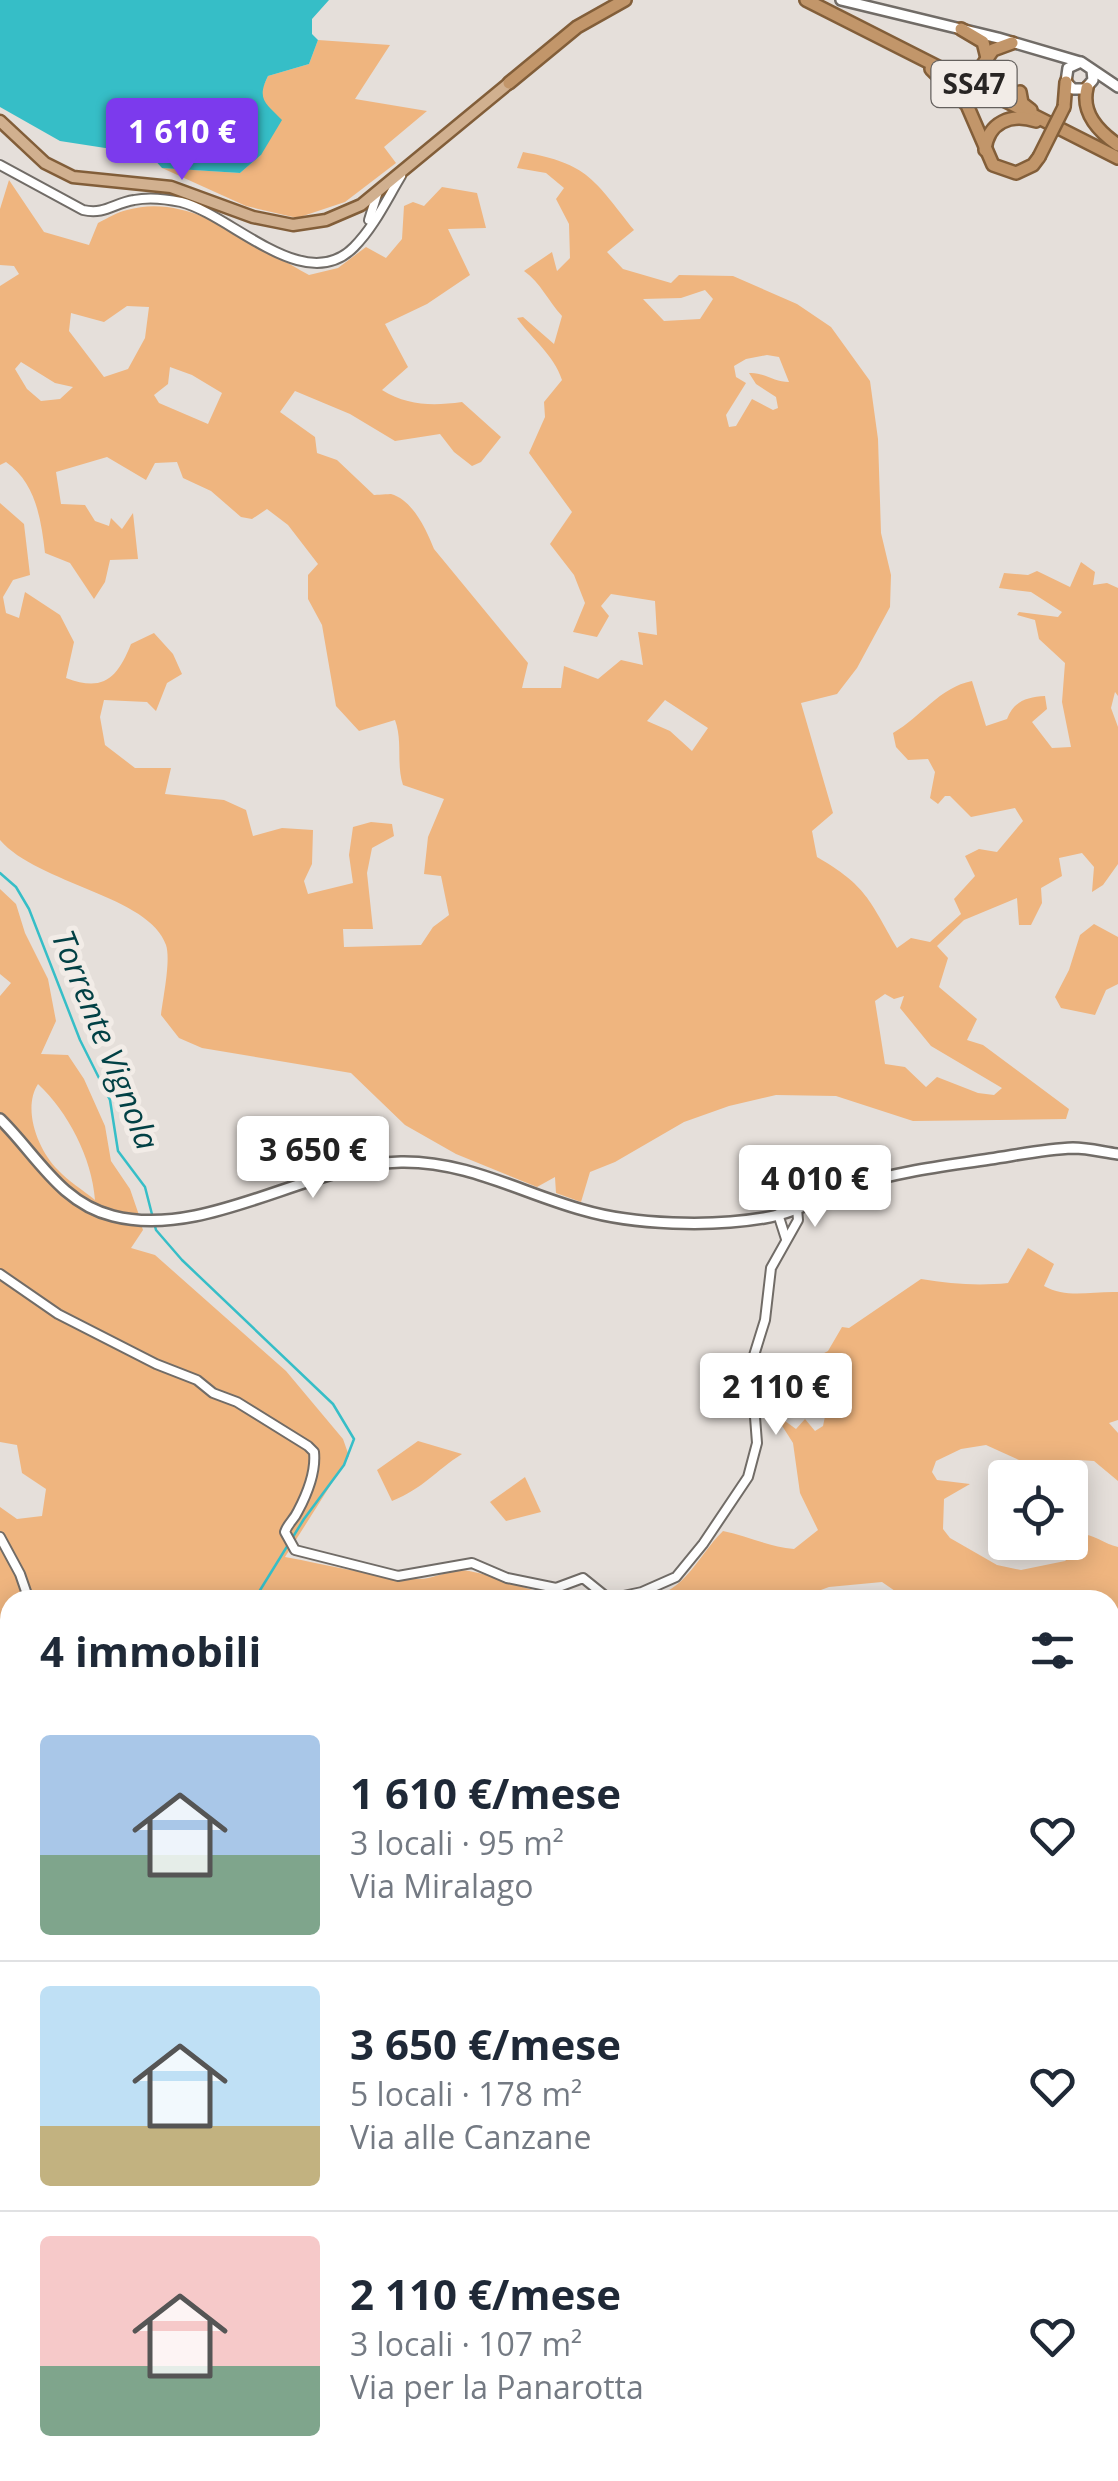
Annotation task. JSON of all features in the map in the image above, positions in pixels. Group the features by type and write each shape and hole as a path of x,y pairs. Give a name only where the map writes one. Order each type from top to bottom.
{"highway":[{"path":"509,83 577,27 626,0"},
{"name":"SS47","path":"806,0 1118,158"},
{"path":"961,30 983,42 988,58"},
{"path":"901,48 972,74 980,71 993,50 1012,43"},
{"path":"901,48 960,94 993,165 1007,172 1024,171 1038,157 1066,102 1085,88"},
{"path":"1066,80 1066,102"},
{"path":"1085,88 1088,114 1102,133 1118,144"},
{"path":"1020,92 1022,102 1046,122"},
{"path":"984,150 992,130 1010,118 1028,118 1060,129"}],"main road":[{"path":"842,0 1080,62 1118,87"},
{"path":"1034,50 1052,62 1066,80 1085,88 1118,87"},
{"path":"1066,80 1068,67 1080,62"},
{"path":"1085,88 1093,78 1092,70"},
{"path":"0,121 45,164 73,177 171,187 253,218 283,224 310,223 352,210 381,194 406,168 509,83"},
{"path":"0,1119 59,1187 96,1211 135,1220 162,1219 249,1202 346,1172 398,1162 467,1168 582,1210 632,1220 766,1218 884,1176 1072,1148 1118,1154"}],"street":[{"path":"0,164 71,204 96,213 132,200 173,200 198,207 292,260 316,265 338,261 362,238 381,194"},
{"path":"362,238 381,194"},
{"path":"352,210 364,211 370,218"},
{"path":"641,1590 669,1582 703,1544 748,1477 756,1458 752,1366 765,1320 771,1268 798,1220 797,1208"},
{"path":"778,1214 786,1234 785,1243"},
{"path":"0,1274 58,1314 156,1364 197,1380 212,1393 237,1402 308,1446 314,1452 314,1468 295,1517 286,1525 289,1543 304,1555 398,1576 472,1562 507,1578 556,1588 583,1578 598,1590"},
{"path":"0,1537 26,1590"}],"shaded area":[{"path":"318,40 390,45 355,99 427,111 384,147 396,163 345,202 297,218 246,206 162,168 240,173 261,155 261,91 268,76 309,64"},
{"path":"523,152 545,157 577,169 599,187 634,230 607,252 623,269 671,283 679,275 733,276 797,304 831,327 870,381 878,439 881,533 891,575 890,607 857,668 837,694 801,703 833,813 812,831 817,857 865,895 897,948 911,938 930,942 961,914 954,899 975,876 965,856 979,849 997,852 1023,821 1015,808 971,817 950,796 938,804 930,798 935,772 928,759 908,760 896,747 893,733 950,689 972,681 986,726 1007,719 1022,701 1045,696 1047,709 1032,722 1052,748 1071,747 1062,702 1065,663 1039,639 1035,620 1017,615 1019,612 1058,617 1062,612 1031,592 999,588 1004,573 1028,575 1037,571 1070,587 1081,562 1095,572 1093,585 1107,583 1118,588 1118,696 1115,692 1111,708 1118,727 1118,864 1103,885 1092,892 1094,867 1082,853 1059,858 1062,876 1041,888 1042,903 1031,925 1019,925 1017,898 964,920 937,946 948,958 939,987 977,1019 967,1040 983,1045 1069,1109 1066,1119 913,1121 836,1096 776,1095 684,1122 590,1172 581,1202 556,1193 555,1177 537,1187 456,1154 405,1125 351,1073 202,1048 179,1038 161,1015 167,952 156,928 116,902 40,868 0,840 0,503 24,524 30,575 13,580 3,597 6,613 19,618 25,592 60,615 74,642 66,678 90,684 107,679 120,666 131,644 154,633 173,654 182,674 167,683 156,711 147,702 104,700 100,717 105,745 135,768 171,768 165,794 224,800 246,810 253,836 282,828 313,830 312,864 304,881 308,894 353,883 349,855 353,827 371,822 392,824 394,836 372,848 367,873 373,929 343,929 344,947 421,945 433,927 449,915 441,876 424,874 428,837 444,799 403,785 395,720 359,731 336,706 322,625 308,599 308,575 318,564 288,525 267,509 252,519 241,517 211,491 183,478 177,462 155,463 146,480 107,457 56,472 61,504 85,505 95,521 109,526 111,518 122,529 133,513 138,559 110,560 105,582 94,599 70,563 45,553 39,515 30,491 6,462 0,465 0,286 19,274 14,266 0,265 0,209 9,180 44,232 89,245 98,223 116,214 151,206 175,208 222,225 309,275 338,268 366,247 386,258 402,239 404,206 413,202 424,206 442,187 477,193 486,228 448,229 470,275 427,304 385,324 408,367 382,390 421,404 462,402 501,437 481,462 472,466 440,434 395,441 350,414 295,391 280,412 315,437 317,453 337,460 374,495 391,494 412,509 434,549 528,663 522,688 561,688 564,666 598,679 621,660 643,665 638,632 657,635 655,601 611,594 601,606 609,616 597,637 573,632 585,603 574,575 550,544 572,512 529,453 545,417 544,402 562,380 548,355 517,318 523,317 554,344 562,316 524,271 552,252 557,271 570,258 569,224 556,199 564,188 546,173 517,168","holes":["705,290 713,299 700,319 664,321 643,299 681,298","127,306 149,307 145,338 128,369 104,377 69,331 71,313 104,322","779,357 789,382 749,373 756,384 776,397 778,408 773,410 752,399 736,426 729,427 726,415 746,383 736,377 734,366 746,359","21,362 55,383 73,387 60,399 41,401 27,389 15,369","170,367 222,393 208,424 159,403 154,395 168,384","665,700 708,728 692,751 670,731 647,721","885,994 894,999 904,996 900,1008 931,1046 1002,1088 994,1095 978,1093 937,1077 926,1087 905,1067 885,1064 875,1001"]},
{"path":"0,889 16,904 25,933 48,979 56,1021 41,1054 68,1055 84,1079 105,1126 111,1161 130,1189 140,1218 117,1214 78,1195 0,1117 0,996 11,983 0,974","holes":["38,1084 84,1152 95,1200 58,1170 39,1141 32,1117 33,1094"]},
{"path":"1094,924 1118,937 1118,984 1106,990 1095,1015 1061,1008 1055,997 1080,935"},
{"path":"0,1121 75,1201 140,1221 143,1230 131,1248 155,1255 286,1371 343,1439 349,1456 285,1557 416,1579 469,1571 534,1590 0,1590 0,1507 17,1519 42,1516 46,1489 22,1473 17,1445 0,1442"},
{"path":"1028,1248 1054,1264 1044,1286 1071,1293 1118,1292 1118,1420 1109,1423 1118,1433 1118,1481 1094,1461 1019,1460 986,1445 961,1449 936,1461 932,1472 937,1480 970,1484 944,1499 943,1529 950,1538 997,1565 1021,1570 1066,1560 1088,1560 1088,1535 1118,1547 1118,1590 894,1590 882,1582 821,1590 669,1590 723,1531 794,1549 818,1530 800,1493 793,1443 774,1413 796,1429 805,1419 815,1431 823,1426 828,1402 826,1365 814,1365 813,1359 828,1351 842,1327 849,1328 921,1279 1008,1283"},
{"path":"418,1441 462,1454 392,1501 377,1470"},
{"path":"525,1477 541,1512 506,1521 490,1502"}],"water":[{"path":"0,0 329,0 312,19 312,34 318,40 309,64 268,76 263,96 282,120 261,155 240,173 162,168 144,154 60,141 0,107"}],"waterway":[{"name":"Torrente Vignola","path":"0,873 16,887 29,909 80,1040 110,1100 118,1151 145,1187 156,1230 182,1260 333,1404 354,1439 344,1465 304,1519 260,1590"}]}
